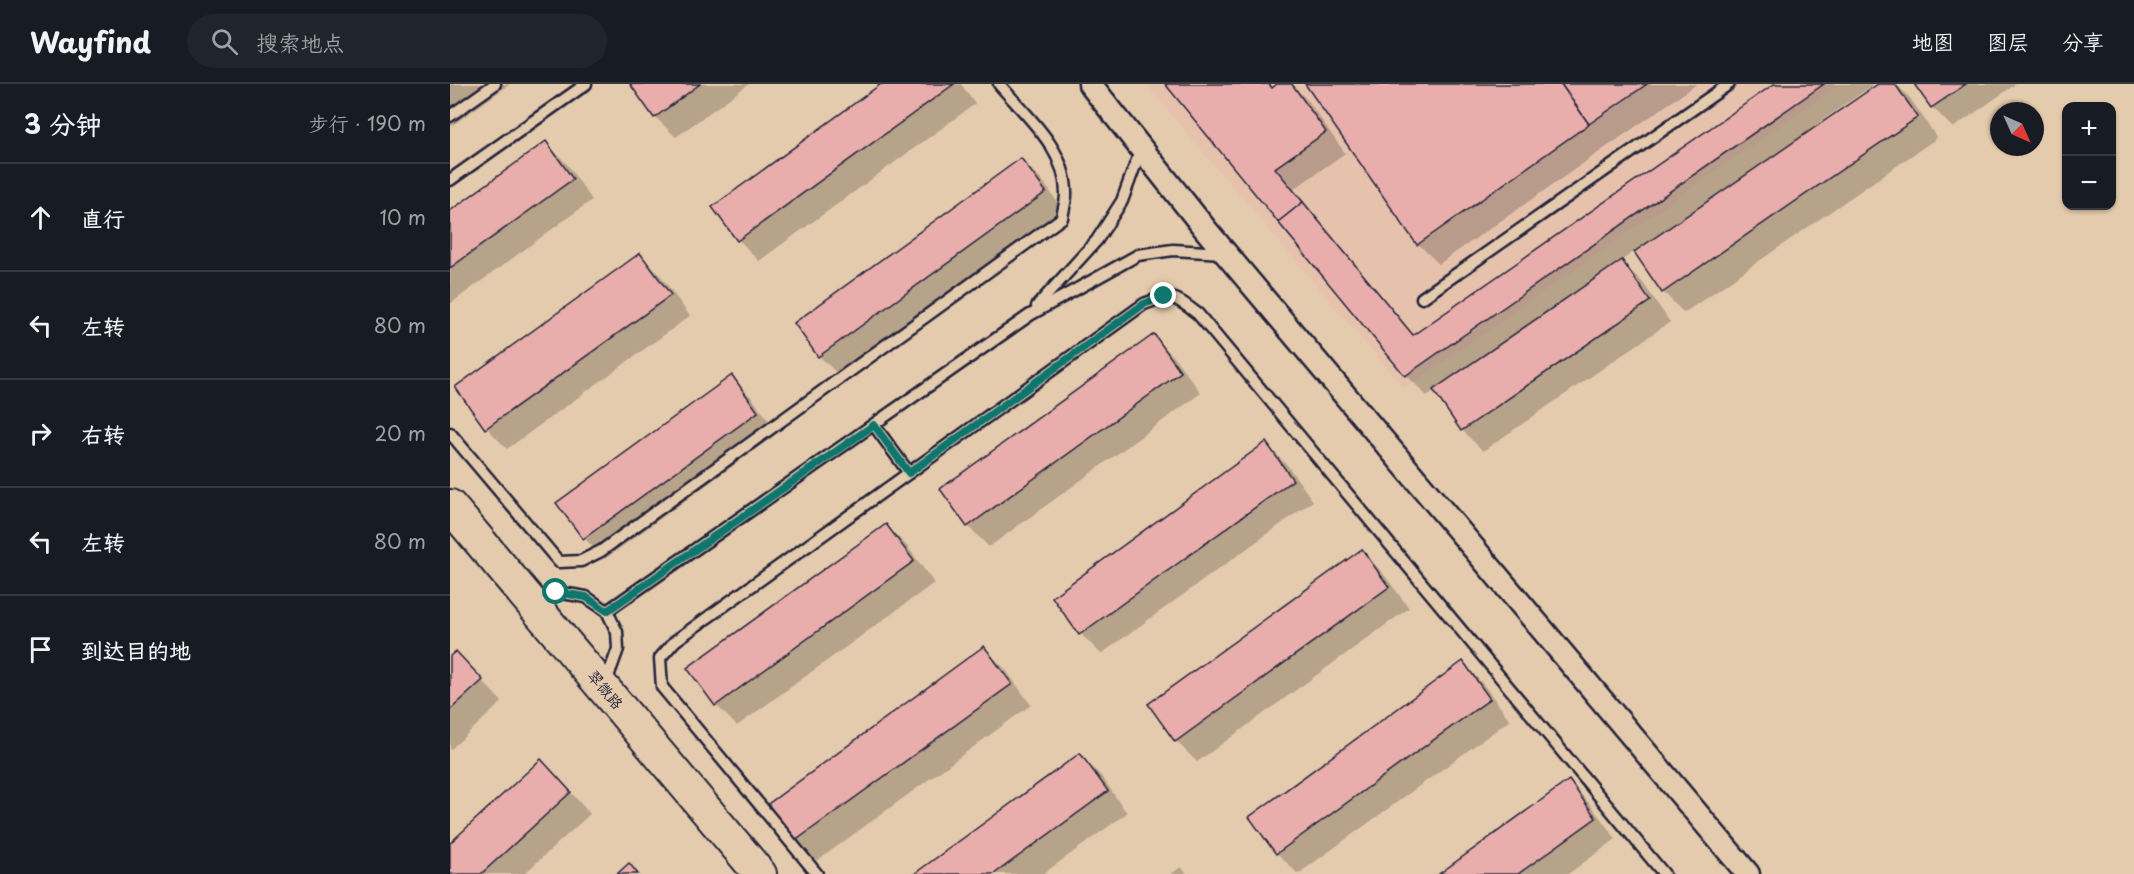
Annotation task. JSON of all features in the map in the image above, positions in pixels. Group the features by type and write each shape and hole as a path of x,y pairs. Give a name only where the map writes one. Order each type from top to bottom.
{"street":[{"path":"1090,84 1226,254 1748,874"},
{"name":"翠微路","path":"450,506 760,874"}],"lane":[{"path":"450,116 495,84"},
{"path":"450,180 586,84"},
{"path":"450,433 559,562 580,561 601,551 1062,218 1066,196 1064,177 1055,151 999,84"},
{"path":"1422,298 1729,84"},
{"path":"1030,315 1097,240 1122,201 1141,148"},
{"path":"607,611 1030,315 1138,255 1173,250 1226,254"},
{"path":"817,874 662,687 660,658 675,641 1144,304 1164,296 1178,299 1198,315 1664,874"},
{"path":"874,425 909,473"},
{"path":"530,600 556,592 586,597 607,611 617,632 618,650 604,688"}],"shaded area":[{"path":"1145,84 1839,84 1404,389"}],"building":[{"path":"630,84 700,84 654,118"},
{"path":"881,84 954,84 737,241 712,207"},
{"path":"1165,84 1269,84 1272,88 1277,84 1292,84 1326,132 1275,168 1303,202 1278,222"},
{"path":"1305,84 1561,84 1589,124 1417,245"},
{"path":"1561,84 1647,84 1589,124"},
{"path":"1774,84 1824,84 1405,376 1278,222 1303,202 1413,335"},
{"path":"1878,84 1895,84 1918,117 1662,293 1634,252"},
{"path":"1914,84 1966,84 1931,108"},
{"path":"546,141 573,179 450,268 450,211"},
{"path":"1021,158 1046,192 818,357 794,323"},
{"path":"640,253 671,295 485,429 455,387"},
{"path":"1622,260 1650,301 1461,431 1433,390"},
{"path":"1154,334 1181,372 967,527 940,489"},
{"path":"732,375 758,412 583,539 556,503"},
{"path":"1266,442 1293,480 1079,635 1052,597"},
{"path":"886,524 914,561 715,706 687,668"},
{"path":"1362,549 1389,587 1175,742 1148,704"},
{"path":"984,646 1012,684 795,841 768,804"},
{"path":"456,651 483,680 450,710 450,656"},
{"path":"1463,661 1490,699 1276,854 1249,817"},
{"path":"1080,753 1108,791 994,874 914,874"},
{"path":"541,759 571,792 481,874 450,874 450,843"},
{"path":"1569,780 1596,818 1518,874 1439,874"},
{"path":"629,863 638,874 617,874"}],"route":[{"path":"556,592 586,597 607,611 874,425 909,473 1144,304 1164,296"}]}
